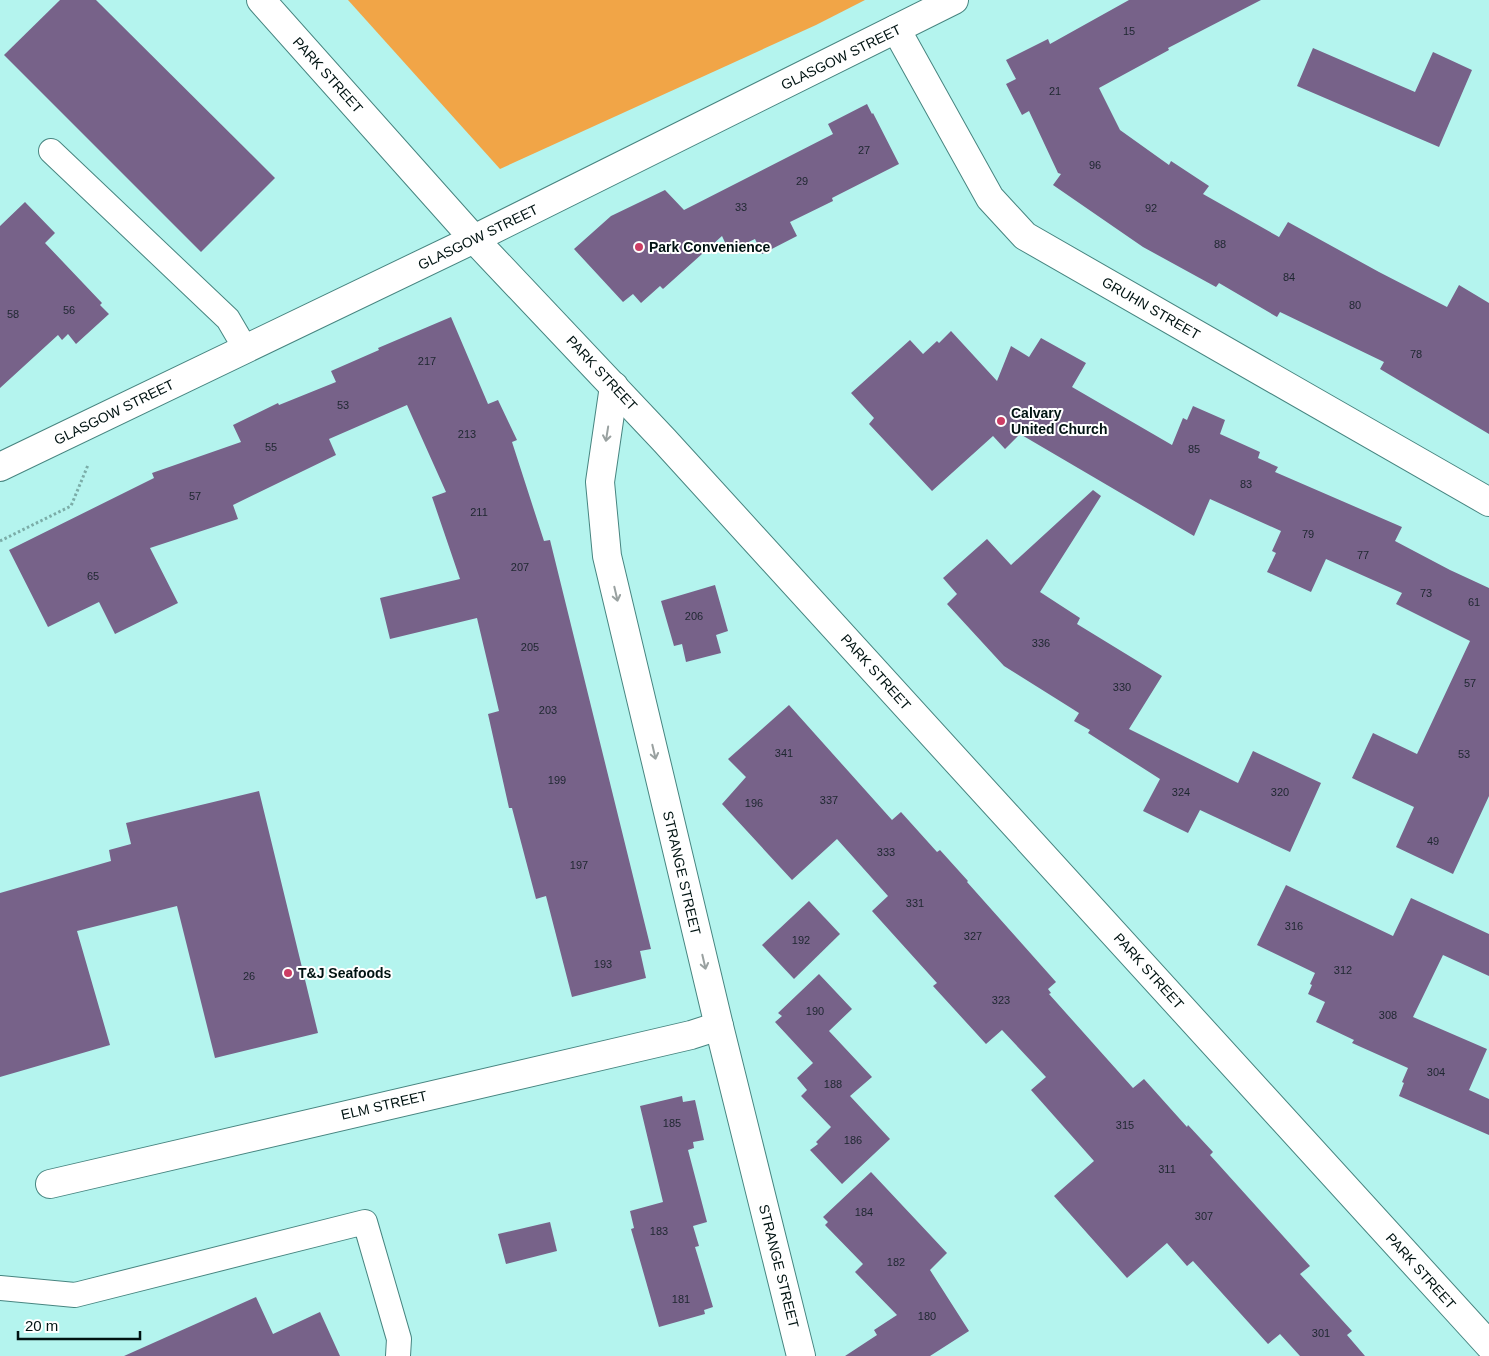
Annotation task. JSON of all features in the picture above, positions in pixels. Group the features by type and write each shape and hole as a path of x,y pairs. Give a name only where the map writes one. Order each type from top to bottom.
{"street":[{"name":"PARK STREET","path":"261,0 474,239 614,386 1489,1345"},
{"name":"GLASGOW STREET","path":"0,467 474,239 954,0"},
{"name":"GRUHN STREET","path":"896,29 990,198 1025,236 1489,502"},
{"name":"STRANGE STREET","path":"614,386 600,482 607,556 719,1026 801,1356"},
{"name":"ELM STREET","path":"50,1184 691,1035 719,1026"}],"lane":[{"path":"51,151 228,319 245,348"},
{"path":"0,1288 76,1295 365,1222 399,1340 398,1356"}],"path":[{"path":"0,541 71,506 89,463"}],"shaded area":[{"path":"348,0 865,0 816,25 500,169"}],"building":[{"path":"60,0 96,0 275,178 201,252 4,55"},
{"path":"1129,0 1261,0 1168,48 1169,50 1099,88 1120,130 1169,165 1171,161 1209,186 1203,194 1279,237 1288,222 1447,307 1459,285 1489,303 1489,434 1380,369 1384,362 1280,312 1277,317 1219,283 1216,287 1143,247 1053,185 1061,174 1058,173 1029,111 1022,115 1006,84 1016,79 1006,60 1048,39 1050,44"},
{"path":"1313,48 1415,92 1433,52 1472,70 1439,147 1297,86"},
{"path":"867,104 899,164 832,198 833,201 790,222 797,236 762,254 755,239 729,251 722,236 663,289 660,286 641,303 633,294 623,302 574,249 611,216 665,190 684,210 833,134 828,124"},
{"path":"25,202 55,233 45,243 102,303 100,305 109,314 76,344 68,334 62,340 58,335 0,388 0,226"},
{"path":"451,317 488,404 498,400 517,440 512,442 544,541 550,540 651,949 640,951 646,978 572,997 546,896 536,899 512,808 509,808 488,714 499,711 477,618 390,639 380,598 460,579 432,497 446,492 407,405 329,439 336,455 233,505 238,519 150,548 178,603 115,634 99,602 48,627 9,550 154,478 152,473 241,442 233,425 278,403 279,405 336,382 331,371 379,350 378,348"},
{"path":"951,331 997,381 1011,346 1029,357 1041,338 1086,363 1072,387 1172,445 1183,418 1187,420 1193,406 1225,420 1220,434 1260,452 1258,458 1278,467 1275,472 1402,527 1395,541 1489,588 1489,796 1453,874 1396,847 1414,807 1352,778 1373,733 1417,754 1470,641 1396,604 1402,593 1326,559 1311,592 1267,572 1276,553 1272,551 1281,531 1210,499 1194,536 1020,434 1005,449 993,436 932,491 869,424 874,418 851,393 910,340 923,354 937,341 939,343"},
{"path":"1093,490 1101,496 1040,592 1080,618 1077,624 1162,676 1129,729 1238,783 1253,751 1321,783 1290,852 1200,810 1188,833 1143,811 1160,779 1088,733 1090,730 1074,721 1079,713 1004,666 947,604 957,594 943,578 987,539 1011,565"},
{"path":"715,585 728,631 716,635 721,653 686,662 682,644 674,646 661,601"},
{"path":"789,705 892,820 901,812 937,852 940,850 968,881 1056,982 1048,989 1051,993 1049,994 1133,1088 1144,1079 1187,1127 1188,1125 1213,1152 1210,1155 1310,1266 1300,1274 1352,1331 1347,1335 1365,1356 1300,1356 1280,1334 1268,1344 1193,1261 1187,1266 1167,1243 1127,1278 1054,1196 1094,1161 1031,1090 1046,1077 1002,1030 986,1044 933,986 937,983 872,911 888,896 837,839 792,880 722,804 746,777 728,759"},
{"path":"259,791 318,1033 215,1058 177,906 77,931 110,1045 0,1077 0,893 111,861 109,850 131,844 126,823"},
{"path":"1286,885 1393,936 1411,898 1489,934 1489,976 1443,955 1413,1017 1487,1049 1469,1090 1489,1099 1489,1135 1399,1096 1408,1068 1352,1043 1354,1040 1316,1022 1325,1002 1308,994 1315,973 1257,945"},
{"path":"809,901 840,934 794,979 762,945"},
{"path":"819,974 852,1009 829,1031 872,1077 850,1096 890,1139 842,1184 810,1150 818,1144 816,1142 831,1127 801,1096 807,1090 797,1078 813,1063 775,1022 782,1016 778,1013"},
{"path":"682,1096 683,1102 695,1100 704,1140 693,1142 694,1148 688,1150 707,1222 693,1226 699,1246 695,1247 713,1307 704,1310 705,1314 659,1327 631,1229 634,1228 630,1211 663,1202 640,1106"},
{"path":"871,1172 947,1253 930,1270 969,1331 930,1356 845,1356 877,1335 874,1330 897,1315 855,1272 863,1264 825,1225 828,1222 823,1217"},
{"path":"550,1222 557,1251 506,1264 498,1234"},
{"path":"256,1297 273,1334 320,1312 340,1356 124,1356"}],"place":[{"name":"Park Convenience","path":"639,247"},
{"name":"Calvary United Church","path":"1001,421"},
{"name":"T&J Seafoods","path":"288,973"}]}
